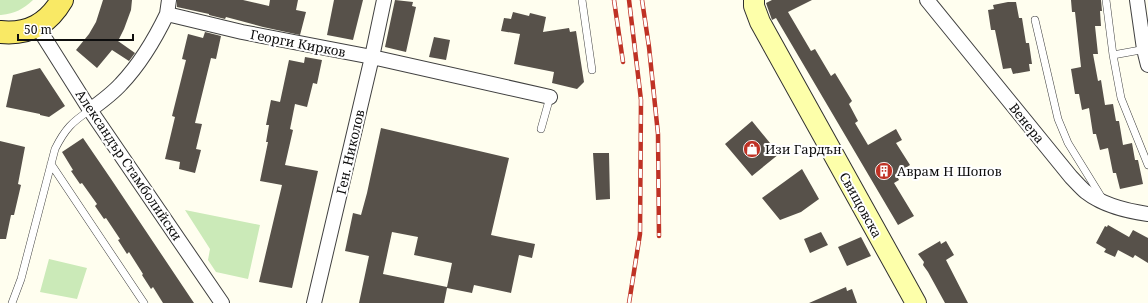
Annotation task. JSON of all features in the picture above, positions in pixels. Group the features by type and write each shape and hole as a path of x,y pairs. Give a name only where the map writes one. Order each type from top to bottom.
{"main road":[{"path":"0,48 52,15 62,0"},
{"path":"0,32 17,32 32,28"}],"street":[{"path":"90,110 121,85 142,59 155,38 166,14 169,0"},
{"name":"Ген. Николов","path":"314,303 384,0"},
{"name":"Венера","path":"927,0 1071,177 1086,193 1105,204 1148,214"},
{"path":"1137,0 1148,65"},
{"name":"Свищовска","path":"752,2 760,22 916,303"},
{"name":"Георги Кирков","path":"166,14 242,32 372,57 550,97"},
{"name":"Александър Стамболийски","path":"32,28 222,303"}],"lane":[{"path":"582,0 592,70"},
{"path":"1106,0 1112,54 1121,98 1148,165"},
{"path":"1036,20 1058,119 1068,143 1105,204"},
{"path":"1112,54 1146,49"},
{"path":"541,129 550,97"},
{"path":"12,303 21,279 55,148 63,134 77,119 90,110"},
{"path":"51,164 144,303"}],"green space":[{"path":"0,0 33,0 18,10 0,15"},
{"path":"185,210 260,225 248,279 216,272 208,260 210,249"},
{"path":"49,259 87,268 77,299 40,292"}],"building":[{"path":"103,0 132,0 131,10 118,41 135,53 129,61 112,50 97,68 76,50 89,34 96,22"},
{"path":"177,0 243,0 269,6 270,0 298,0 296,10 306,12 300,35 177,7"},
{"path":"334,0 363,0 353,40 327,35"},
{"path":"395,0 413,2 412,6 416,7 406,52 385,47"},
{"path":"772,0 812,0 788,12 811,51 815,49 831,76 835,73 852,101 849,104 858,121 855,123 868,145 896,129 902,140 896,143 910,165 896,174 899,180 894,183 914,216 898,225 776,18 772,20 766,3"},
{"path":"1071,0 1101,0 1101,26 1095,26 1098,54 1093,54 1098,81 1101,80 1105,105 1113,104 1116,121 1119,121 1123,145 1132,143 1135,160 1138,160 1143,184 1120,189 1116,173 1113,173 1108,148 1100,150 1096,134 1093,134 1089,108 1082,110 1079,94 1075,94 1071,69 1081,67 1075,12 1072,12"},
{"path":"1016,2 1019,18 1022,18 1026,43 1029,43 1032,64 1029,64 1030,71 1013,74 1011,68 1003,69 995,30 991,30 988,10 994,9 993,5"},
{"path":"513,12 529,16 530,13 546,17 543,32 569,28 570,32 576,31 584,82 577,89 552,83 554,72 514,64 520,34 501,31 504,18 511,19"},
{"path":"205,32 221,36 216,59 211,58 195,123 202,124 196,149 201,150 195,173 179,169 180,162 165,159 175,117 172,116 186,60 182,59 188,34 203,38"},
{"path":"434,37 450,40 446,60 429,57"},
{"path":"305,57 322,60 317,84 313,83 307,107 295,104 290,129 293,130 285,165 318,171 292,288 259,282 282,185 260,181 268,142 266,142 269,125 266,125 271,100 280,102 289,60 304,63"},
{"path":"40,68 65,106 49,117 6,107 13,75"},
{"name":"Изи Гардън","path":"752,121 779,154 752,176 725,144"},
{"path":"381,128 509,158 491,235 535,244 532,258 519,255 511,293 474,285 472,293 447,288 444,303 359,303 369,256 345,251 353,213 361,215","holes":["392,232 418,237 414,255 452,263 447,287 383,274"]},
{"path":"83,138 194,303 163,303 153,287 151,289 129,252 127,254 118,240 120,239 106,218 104,219 95,206 97,204 82,183 80,184 71,171 73,170 62,152"},
{"path":"0,141 25,147 18,184 21,185 14,215 11,215 6,239 0,239"},
{"path":"593,153 609,153 610,199 596,200"},
{"path":"802,169 819,199 801,212 780,220 762,198"},
{"path":"1108,225 1129,237 1133,230 1148,238 1148,263 1135,255 1133,258 1118,250 1115,257 1104,252 1106,249 1096,243 1105,226 1107,227"},
{"path":"821,232 828,245 810,253 804,239"},
{"path":"861,237 871,256 847,266 838,247"},
{"path":"940,241 941,244 946,241 954,255 946,260 968,303 945,303 923,265 924,262 918,254"},
{"path":"846,287 847,291 852,289 857,303 809,303"}],"railway":[{"path":"614,0 623,62"},
{"path":"629,0 641,100 640,234 629,303"},
{"path":"642,0 649,47 658,134 659,236"}],"place":[{"name":"Изи Гардън","path":"752,149"},
{"name":"Аврам Н Шопов","path":"884,171"}]}
